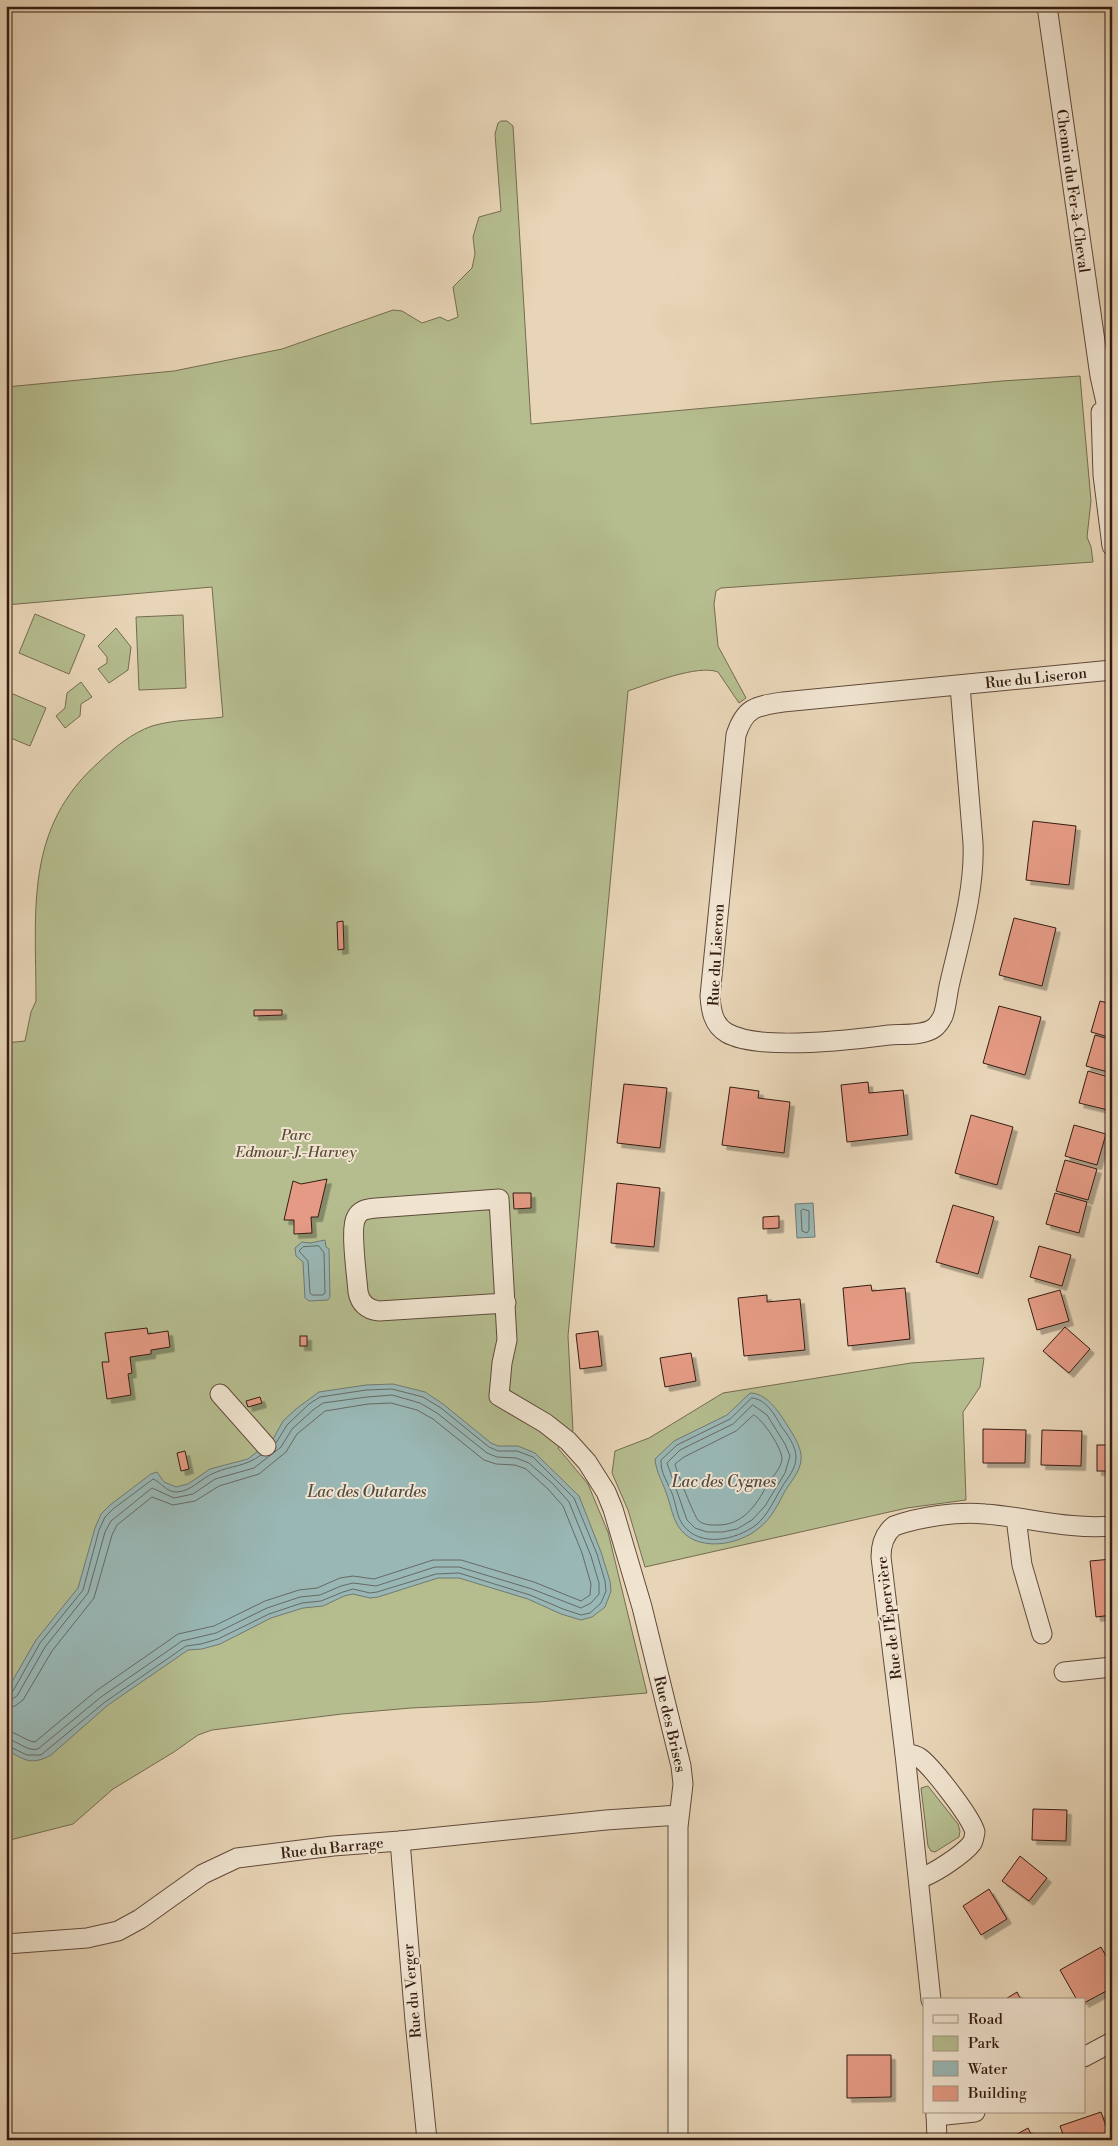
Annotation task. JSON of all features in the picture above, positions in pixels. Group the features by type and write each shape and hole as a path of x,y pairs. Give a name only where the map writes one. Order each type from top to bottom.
{"street":[{"name":"Chemin du Fer-à-Cheval","path":"1047,6 1100,376 1112,429"},
{"name":"Chemin du Fer-à-Cheval","path":"1100,376 1103,475 1112,546"},
{"name":"Rue du Liseron","path":"960,686 973,844 973,867 945,1008 940,1021 933,1029 921,1032 851,1040 804,1042 764,1041 722,1030 713,1016 710,996 736,735 744,715 750,710 764,705 960,686 1035,676 1112,670"},
{"path":"499,1199 506,1303 379,1311 369,1308 359,1299 354,1231 356,1218 364,1210 376,1208 499,1199"},
{"name":"Rue des Brises","path":"506,1303 507,1340 502,1363 499,1396 534,1415 568,1441 586,1462 610,1501 642,1607 681,1766 683,1784 679,1815 678,2140"},
{"path":"220,1394 266,1446"},
{"name":"Rue de l'Épervière","path":"931,1998 905,1754 881,1557 885,1535 894,1526 900,1524 944,1516 978,1513 1071,1525 1112,1526"},
{"path":"1016,1518 1022,1565 1042,1634"},
{"path":"1064,1672 1112,1667"},
{"path":"905,1754 914,1755 926,1764 965,1813 975,1832 972,1842 965,1850 929,1875 919,1878"},
{"name":"Rue du Barrage","path":"6,1944 87,1938 118,1931 140,1919 210,1869 237,1858 333,1846 400,1842 606,1820 679,1815"},
{"name":"Rue du Verger","path":"400,1842 414,2021 427,2140"},
{"path":"1086,2056 1112,2042"},
{"path":"936,2114 937,2140"}],"green space":[{"name":"Parc Edmour-J.-Harvey","path":"507,121 513,126 531,424 1002,381 1080,376 1091,501 1087,537 1091,547 1093,562 721,588 716,591 714,604 718,646 746,698 739,703 718,672 709,670 673,676 628,691 568,1336 573,1431 558,1448 588,1484 608,1532 647,1693 539,1702 411,1708 342,1714 212,1730 198,1735 113,1789 73,1824 6,1841 6,1561 12,1560 12,1544 11,1495 6,1430 6,1043 25,1041 31,1012 36,1001 35,935 39,872 46,843 58,815 75,788 111,751 124,741 152,726 170,722 223,717 212,587 6,605 6,387 174,371 282,349 393,310 402,311 422,323 440,317 448,321 458,317 453,287 472,268 475,254 473,237 479,217 501,211 495,134 498,123"},
{"path":"35,614 85,635 69,674 19,653"},
{"path":"183,615 186,688 139,690 136,617"},
{"path":"116,628 131,647 128,670 109,683 98,669 107,663 107,657 98,646"},
{"path":"81,682 92,697 81,704 80,716 65,728 56,716 65,708 67,693"},
{"path":"6,691 46,708 30,746 6,736"},
{"path":"984,1358 980,1387 963,1412 966,1500 907,1508 645,1567 628,1510 612,1473 615,1451 649,1438 723,1393 911,1363"},
{"path":"928,1786 958,1824 960,1831 959,1837 935,1852 931,1851 928,1846 921,1788"}],"water":[{"path":"813,1203 815,1237 797,1238 795,1204"},
{"path":"325,1240 326,1247 329,1249 330,1297 328,1300 309,1301 305,1298 303,1262 296,1256 295,1248 302,1242 310,1243"},
{"name":"Lac des Outardes","path":"393,1384 425,1392 443,1404 491,1443 498,1446 518,1446 535,1453 579,1496 610,1581 611,1591 605,1607 592,1617 581,1620 561,1614 528,1599 459,1578 438,1578 378,1597 370,1598 353,1594 344,1596 323,1606 303,1608 271,1618 220,1644 202,1649 188,1650 108,1705 51,1755 33,1761 23,1759 6,1749 6,1692 36,1640 78,1588 95,1528 101,1514 110,1505 151,1474 157,1472 164,1482 176,1487 188,1484 210,1469 248,1459 273,1439 283,1421 319,1392 366,1385"},
{"name":"Lac des Cygnes","path":"750,1393 765,1398 774,1406 784,1420 800,1450 799,1469 771,1515 759,1528 740,1539 729,1542 717,1544 695,1540 686,1535 676,1523 655,1459 674,1441 727,1415"}],"building":[{"path":"1033,821 1076,826 1069,885 1026,880"},
{"path":"1014,918 1056,928 1042,986 999,975"},
{"path":"343,921 344,949 338,950 337,922"},
{"path":"1100,1001 1112,1004 1112,1038 1091,1032"},
{"path":"999,1006 1041,1017 1025,1075 983,1063"},
{"path":"254,1010 282,1010 282,1015 254,1016"},
{"path":"1095,1035 1112,1040 1112,1073 1086,1066"},
{"path":"1088,1071 1112,1078 1112,1111 1079,1103"},
{"path":"868,1082 869,1093 903,1090 908,1135 847,1142 841,1085"},
{"path":"624,1084 667,1088 660,1148 617,1143"},
{"path":"730,1087 759,1091 758,1098 790,1102 784,1153 722,1145"},
{"path":"971,1115 1013,1127 997,1185 955,1173"},
{"path":"1074,1125 1106,1134 1097,1165 1065,1156"},
{"path":"1065,1160 1097,1169 1088,1200 1056,1191"},
{"path":"327,1179 318,1217 311,1217 312,1233 294,1234 294,1220 284,1220 293,1181 301,1184"},
{"path":"617,1183 660,1188 654,1247 611,1243"},
{"path":"513,1193 531,1193 531,1208 514,1209"},
{"path":"1055,1193 1087,1202 1079,1233 1046,1224"},
{"path":"953,1205 994,1217 978,1274 936,1262"},
{"path":"779,1216 779,1228 763,1229 763,1217"},
{"path":"1039,1246 1071,1255 1062,1286 1030,1277"},
{"path":"871,1285 872,1291 905,1288 910,1339 848,1346 843,1288"},
{"path":"1060,1290 1069,1321 1037,1330 1028,1299"},
{"path":"767,1295 767,1302 800,1299 805,1350 744,1356 738,1298"},
{"path":"1065,1327 1090,1349 1069,1373 1043,1351"},
{"path":"147,1328 148,1334 168,1331 170,1347 151,1350 151,1354 130,1357 132,1373 128,1374 131,1395 107,1399 102,1362 109,1362 105,1333"},
{"path":"598,1331 602,1366 580,1369 576,1334"},
{"path":"300,1336 307,1336 307,1346 300,1346"},
{"path":"1109,1339 1112,1339 1112,1371 1109,1371"},
{"path":"691,1353 696,1381 665,1387 660,1358"},
{"path":"260,1397 262,1403 248,1407 246,1401"},
{"path":"983,1429 1026,1430 1025,1463 983,1463"},
{"path":"1042,1430 1082,1431 1081,1466 1041,1465"},
{"path":"1097,1445 1112,1445 1112,1471 1097,1471"},
{"path":"185,1451 189,1469 181,1471 177,1453"},
{"path":"1112,1559 1112,1615 1096,1617 1090,1561"},
{"path":"1033,1809 1067,1810 1066,1841 1032,1840"},
{"path":"1020,1856 1047,1878 1029,1901 1002,1881"},
{"path":"989,1889 1007,1919 981,1935 963,1906"},
{"path":"1101,1947 1112,1967 1112,1988 1086,2002 1086,1998 1076,1998 1060,1970"},
{"path":"1017,1992 1020,1998 1007,1998"},
{"path":"847,2055 891,2055 891,2097 847,2098"},
{"path":"1101,2112 1111,2140 1065,2140 1060,2126"},
{"path":"1028,2128 1034,2140 1011,2140 1010,2138"}]}
